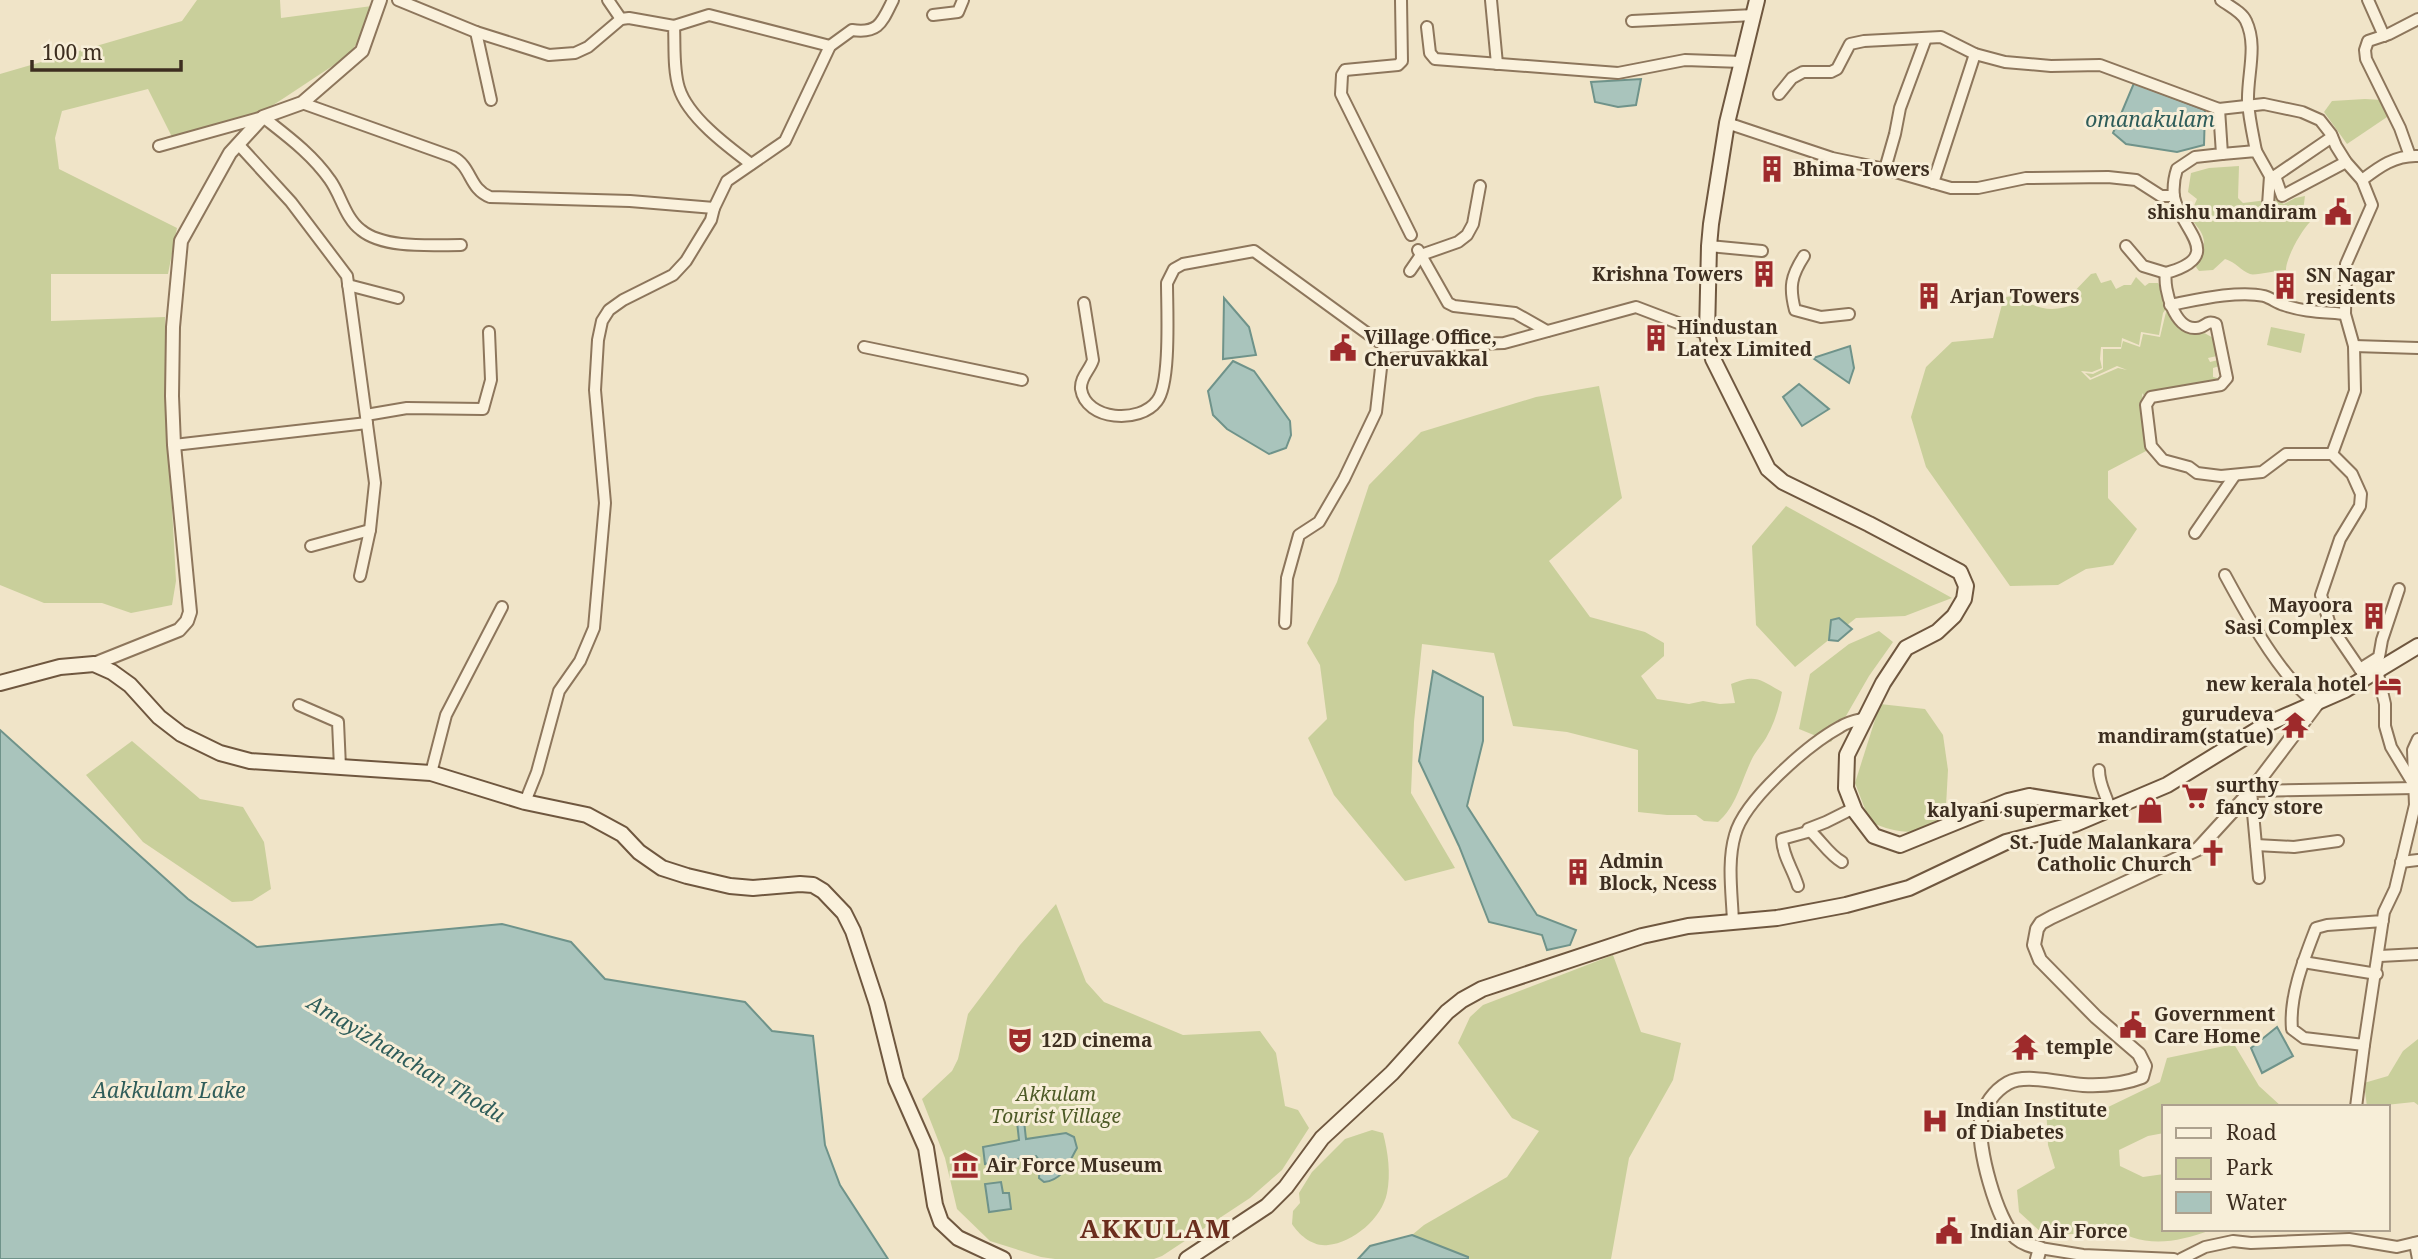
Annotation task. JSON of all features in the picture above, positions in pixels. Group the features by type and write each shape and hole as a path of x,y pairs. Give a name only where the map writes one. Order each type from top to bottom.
{"main road":[{"path":"1758,0 1727,123 1709,246 1707,334 1713,359 1768,469 1783,482 1960,572 1966,586 1964,599 1954,615 1937,632 1906,648 1883,683 1847,755 1846,788 1854,808 1874,836 1900,845 1983,810 2029,796 2110,809"},
{"path":"1187,1259 1267,1206 1286,1187 1322,1138 1392,1073 1447,1012 1482,989 1642,936 1688,926 1777,918 1909,888 2006,842 2075,824 2167,785 2264,725 2320,700 2418,646"},
{"path":"0,683 60,667 94,664 112,672 130,685 159,717 181,734 220,752 250,761 431,773 525,802 587,815 622,834 639,852 662,869 730,886 753,888 813,885 823,891 844,913 853,931 877,1004 896,1080 926,1148 935,1205 941,1222 958,1238 1003,1259"}],"street":[{"path":"159,146 263,117 302,103 362,51 380,0"},
{"path":"398,0 476,32 549,55 563,55 587,47 621,19 674,26 709,15 830,46"},
{"path":"608,0 621,19"},
{"path":"525,802 537,772 559,691 580,661 594,628 604,503 595,390 602,321 609,310 623,300 674,275 686,261 711,220 727,181 785,141 830,46 852,30 867,32 877,28 893,0"},
{"path":"933,15 958,12 963,0"},
{"path":"1401,0 1402,61 1398,65 1345,70 1342,75 1341,94 1411,235"},
{"path":"1491,0 1497,64"},
{"path":"2221,0 2245,18 2251,34 2253,47 2248,72 2248,104 2256,151 2282,197 2346,162"},
{"path":"2368,0 2384,36"},
{"path":"1632,21 1754,15"},
{"path":"2362,180 2383,163 2414,156 2366,59 2365,50 2368,41 2416,25"},
{"path":"674,26 679,89 692,112 730,149 751,164"},
{"path":"1427,27 1433,58 1618,73 1685,60 1742,62"},
{"path":"476,32 491,100"},
{"path":"1779,94 1792,78 1803,72 1831,72 1837,69 1850,44 1941,37 1975,54 2022,65 2100,65 2219,109 2264,104 2302,112 2320,120 2346,162 2362,180 2372,205 2346,264 2344,314 2354,346 2354,391 2332,454"},
{"path":"1885,169 1900,108 1926,38"},
{"path":"1933,183 1975,54"},
{"path":"302,103 453,157 463,164 476,189 490,197 630,201 714,208"},
{"path":"2219,109 2222,154"},
{"path":"94,664 169,635 179,630 187,621 190,611 188,578 174,445 173,327 181,241 230,153 263,117"},
{"path":"263,117 316,163 330,179 360,230 375,238 410,245 461,244"},
{"path":"1727,123 1832,158 1885,169 1951,188 1978,188 2026,178 2108,177 2136,180 2161,196 2174,196"},
{"path":"2268,205 2272,176 2332,137"},
{"path":"238,144 291,202 347,276 374,483 370,530 360,576"},
{"path":"2126,246 2143,266 2166,273 2190,265 2197,254 2195,239 2174,196 2176,169 2195,157 2256,151"},
{"path":"1419,252 1458,242 1467,235 1473,224 1480,186"},
{"path":"1709,246 1762,251"},
{"path":"1084,303 1093,360 1081,387 1087,403 1106,414 1127,416 1143,412 1158,401 1164,382 1167,283 1174,268 1254,251 1386,347 1504,343 1636,307 1707,334"},
{"path":"1410,271 1419,252"},
{"path":"1419,252 1448,303 1515,313 1547,331"},
{"path":"1804,256 1792,273 1795,310 1821,317 1849,314"},
{"path":"2166,273 2168,301 2189,327 2200,328 2206,322 2216,324 2227,378 2221,385 2151,397 2146,405 2151,446 2163,460 2189,467 2197,473 2235,475 2262,472 2286,454 2332,454 2352,474 2361,494 2360,506 2340,539 2321,595 2330,625 2368,672 2385,704 2385,726 2391,747 2416,788"},
{"path":"348,285 398,298"},
{"path":"2170,305 2214,298 2263,296 2305,310 2344,314"},
{"path":"174,445 366,419 407,408 483,409 491,380 489,331"},
{"path":"2354,346 2418,348"},
{"path":"864,347 1022,380"},
{"path":"1285,623 1287,578 1299,535 1319,522 1376,412 1386,347"},
{"path":"2195,533 2235,475"},
{"path":"311,546 370,530"},
{"path":"2174,1259 2035,1251 2014,1237 1988,1182 1980,1125 1985,1106 1991,1097 2009,1082 2020,1079 2084,1085 2127,1083 2142,1077 2145,1066 2139,1054 2096,1017 2040,960 2034,946 2037,929 2041,923 2052,917 2198,849 2251,791 2320,700 2306,695 2277,660 2239,602 2225,575"},
{"path":"2368,672 2379,657 2399,589"},
{"path":"431,773 446,715 502,607"},
{"path":"299,705 338,722 340,767"},
{"path":"1733,922 1732,850 1735,833 1743,816 1767,787 1804,752 1841,726 1866,718"},
{"path":"2357,1105 2384,912 2395,889 2410,832 2416,788 2413,750 2418,739"},
{"path":"2099,770 2099,785 2106,795 2110,809"},
{"path":"2251,791 2416,788"},
{"path":"2251,791 2259,878"},
{"path":"1842,862 1833,857 1822,841 1808,828 1854,808"},
{"path":"1798,886 1793,870 1783,854 1782,839 1811,831"},
{"path":"2256,845 2294,847 2338,841"},
{"path":"2401,862 2418,860"},
{"path":"2364,1045 2304,1038 2292,1029 2291,1018 2303,962 2316,928 2383,921"},
{"path":"2379,956 2418,954"},
{"path":"2303,962 2377,974"},
{"path":"2181,1259 2204,1247 2233,1241 2251,1243 2349,1239 2397,1247 2416,1243 2418,1259"},
{"path":"2024,1259 2035,1251"}],"green space":[{"path":"197,0 280,0 281,18 372,6 366,29 349,55 256,116 172,137 148,89 62,111 55,138 59,169 177,228 168,274 51,274 51,321 165,317 165,379 176,581 172,605 131,613 102,603 44,603 0,585 0,74 182,21"},
{"path":"2383,100 2390,115 2347,144 2324,112 2332,101"},
{"path":"2239,166 2238,198 2243,203 2275,199 2284,204 2305,196 2303,211 2310,222 2288,259 2286,270 2250,274 2225,259 2213,270 2199,271 2196,267 2204,240 2200,230 2189,217 2197,199 2188,192 2191,173 2209,168"},
{"path":"2096,273 2101,283 2111,280 2116,289 2131,285 2136,277 2145,286 2158,283 2169,304 2163,313 2159,335 2141,332 2139,345 2122,338 2121,347 2101,347 2102,368 2092,372 2081,371 2090,380 2118,368 2127,370 2117,366 2091,378 2085,373 2093,374 2103,369 2103,349 2121,349 2123,341 2140,347 2143,334 2160,337 2166,312 2171,307 2199,330 2217,340 2217,356 2208,358 2210,362 2222,359 2223,365 2213,368 2213,377 2222,381 2144,396 2142,393 2148,450 2108,471 2108,498 2137,529 2113,565 2086,569 2058,585 2010,586 1926,467 1911,417 1926,367 1952,342 1993,338 2004,297 2015,297 2042,308 2064,308 2075,304 2071,295 2091,274"},
{"path":"2271,327 2305,334 2301,353 2267,345"},
{"path":"1599,386 1622,498 1549,561 1590,617 1645,632 1664,643 1664,656 1641,676 1657,699 1689,704 1703,701 1735,703 1731,684 1757,679 1782,692 1774,722 1753,758 1734,802 1718,822 1704,821 1696,815 1638,812 1638,750 1567,732 1513,726 1494,653 1422,644 1414,722 1411,793 1455,868 1405,881 1334,795 1308,738 1327,719 1320,665 1307,643 1337,582 1369,485 1421,432 1536,397"},
{"path":"1786,506 1952,598 1905,616 1856,618 1795,667 1756,625 1752,546"},
{"path":"1879,631 1893,642 1869,676 1831,742 1799,729 1810,674 1849,644"},
{"path":"1880,704 1925,709 1943,735 1948,770 1945,824 1907,832 1870,822 1855,783"},
{"path":"132,741 200,799 243,807 264,842 271,889 252,901 232,902 143,842 86,775"},
{"name":"Akkulam Tourist Village","path":"1056,904 1086,982 1104,1002 1183,1035 1260,1031 1276,1053 1285,1106 1298,1110 1309,1128 1282,1170 1250,1198 1154,1259 1055,1259 990,1241 957,1209 945,1158 922,1099 952,1071 958,1059 968,1014 1020,945"},
{"path":"1613,955 1641,1032 1681,1043 1673,1080 1629,1158 1611,1259 1468,1259 1412,1235 1424,1225 1507,1177 1539,1131 1512,1118 1458,1043 1470,1017 1483,1005"},
{"path":"2418,1039 2418,1105 2414,1102 2367,1105 2364,1083 2388,1076 2403,1051"},
{"path":"2234,1044 2259,1086 2280,1105 2162,1105 2162,1133 2148,1136 2119,1150 2120,1166 2143,1177 2162,1174 2162,1231 2208,1231 2157,1242 2131,1237 2105,1223 2090,1234 2043,1234 2019,1212 2017,1190 2055,1168 2048,1145 2046,1105 2104,1109 2160,1082 2167,1058"},
{"path":"1372,1130 1383,1133 1386,1148 1389,1178 1384,1202 1373,1220 1347,1240 1328,1245 1312,1242 1292,1224 1293,1211 1300,1203 1299,1193 1312,1172 1345,1139"}],"water":[{"path":"1641,79 1636,105 1618,107 1595,102 1591,82"},
{"name":"omanakulam","path":"2134,83 2205,110 2204,145 2177,152 2126,144 2113,133"},
{"path":"1224,298 1249,327 1256,355 1223,359"},
{"path":"1850,346 1854,368 1849,383 1813,358"},
{"path":"1233,361 1254,371 1290,421 1291,435 1286,448 1269,454 1227,429 1213,415 1208,391"},
{"path":"1799,384 1829,409 1802,426 1783,397"},
{"path":"1839,618 1852,629 1838,641 1829,640 1831,620"},
{"path":"1433,671 1483,697 1483,741 1467,806 1537,915 1576,930 1570,945 1547,950 1542,935 1489,922 1459,846 1419,761"},
{"name":"Aakkulam Lake","path":"0,730 188,899 257,947 502,924 571,942 605,979 745,1002 772,1031 813,1036 825,1145 840,1185 888,1259 0,1259"},
{"path":"2277,1027 2293,1056 2262,1073 2251,1048"},
{"path":"1023,1112 1026,1139 1066,1133 1074,1137 1077,1148 1071,1160 1060,1175 1051,1181 1044,1182 1039,1178 1040,1161 1036,1156 985,1164 983,1147 1019,1140 1016,1113"},
{"path":"1001,1182 1003,1193 1009,1193 1011,1209 989,1212 985,1184"},
{"path":"1412,1235 1468,1259 1358,1259 1370,1246"}],"place":[{"name":"Bhima Towers","path":"1772,169"},
{"name":"shishu mandiram","path":"2338,212"},
{"name":"Krishna Towers","path":"1764,274"},
{"name":"SN Nagar residents","path":"2285,286"},
{"name":"Arjan Towers","path":"1929,296"},
{"name":"Hindustan Latex Limited","path":"1656,338"},
{"name":"Village Office, Cheruvakkal","path":"1343,348"},
{"name":"Mayoora Sasi Complex","path":"2374,616"},
{"name":"new kerala hotel","path":"2388,684"},
{"name":"gurudeva mandiram(statue)","path":"2295,725"},
{"name":"surthy fancy store","path":"2195,796"},
{"name":"kalyani supermarket","path":"2150,810"},
{"name":"St. Jude Malankara Catholic Church","path":"2213,853"},
{"name":"Admin Block, Ncess","path":"1578,872"},
{"name":"Government Care Home","path":"2133,1025"},
{"name":"12D cinema","path":"1020,1040"},
{"name":"temple","path":"2025,1047"},
{"name":"Indian Institute of Diabetes","path":"1935,1121"},
{"name":"Air Force Museum","path":"965,1165"},
{"name":"Indian Air Force","path":"1949,1231"}],"district":[{"name":"AKKULAM","path":"1156,1229"}],"water label":[{"name":"Amayizhanchan Thodu","path":"406,1059"}]}
